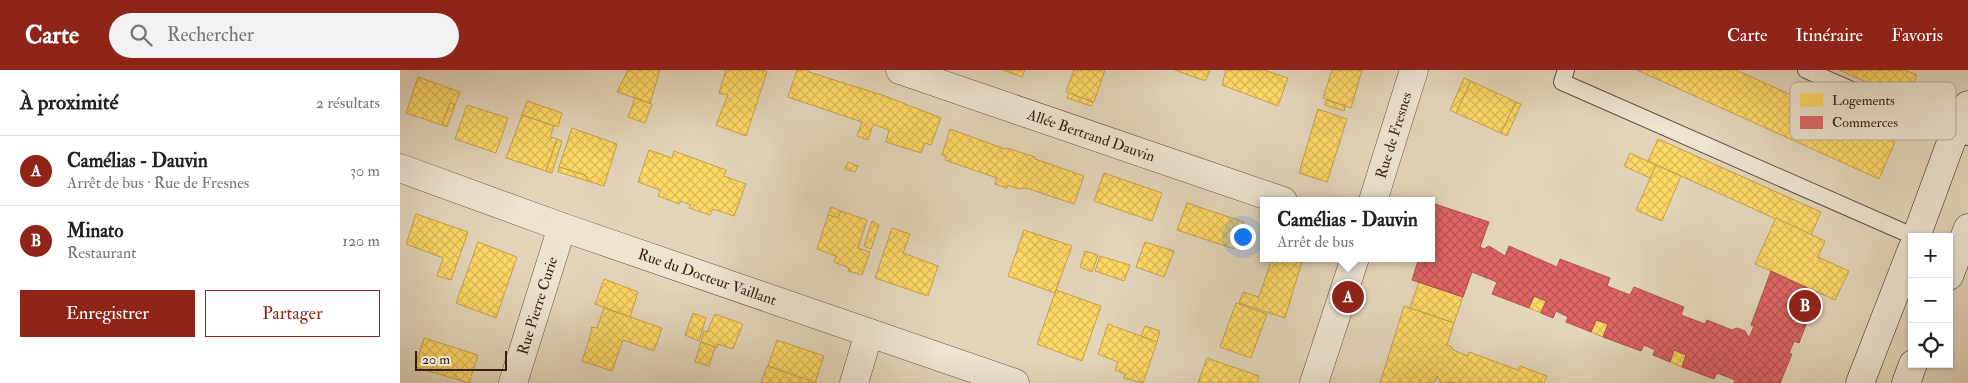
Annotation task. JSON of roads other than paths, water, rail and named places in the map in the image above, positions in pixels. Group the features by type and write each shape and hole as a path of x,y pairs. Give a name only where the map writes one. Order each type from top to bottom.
{"street":[{"name":"Allée Bertrand Dauvin","path":"900,70 1271,197"},
{"name":"Rue de Fresnes","path":"1374,197 1414,70"},
{"path":"1918,233 1961,135 1968,106"},
{"name":"Rue du Docteur Vaillant","path":"400,168 562,227 1015,383"},
{"name":"Rue Pierre Curie","path":"513,383 562,227"},
{"path":"1953,266 1968,228"},
{"path":"1860,383 1908,259"},
{"path":"1314,383 1354,262"},
{"path":"1953,274 1968,268"},
{"path":"854,383 869,333"},
{"path":"1906,383 1912,368"}],"lane":[{"path":"1566,70 1562,82 1908,233"},
{"path":"1806,70 1835,82"}],"place":[{"name":"Camélias - Dauvin","path":"1348,297"},
{"name":"Minato","path":"1805,306"}]}
